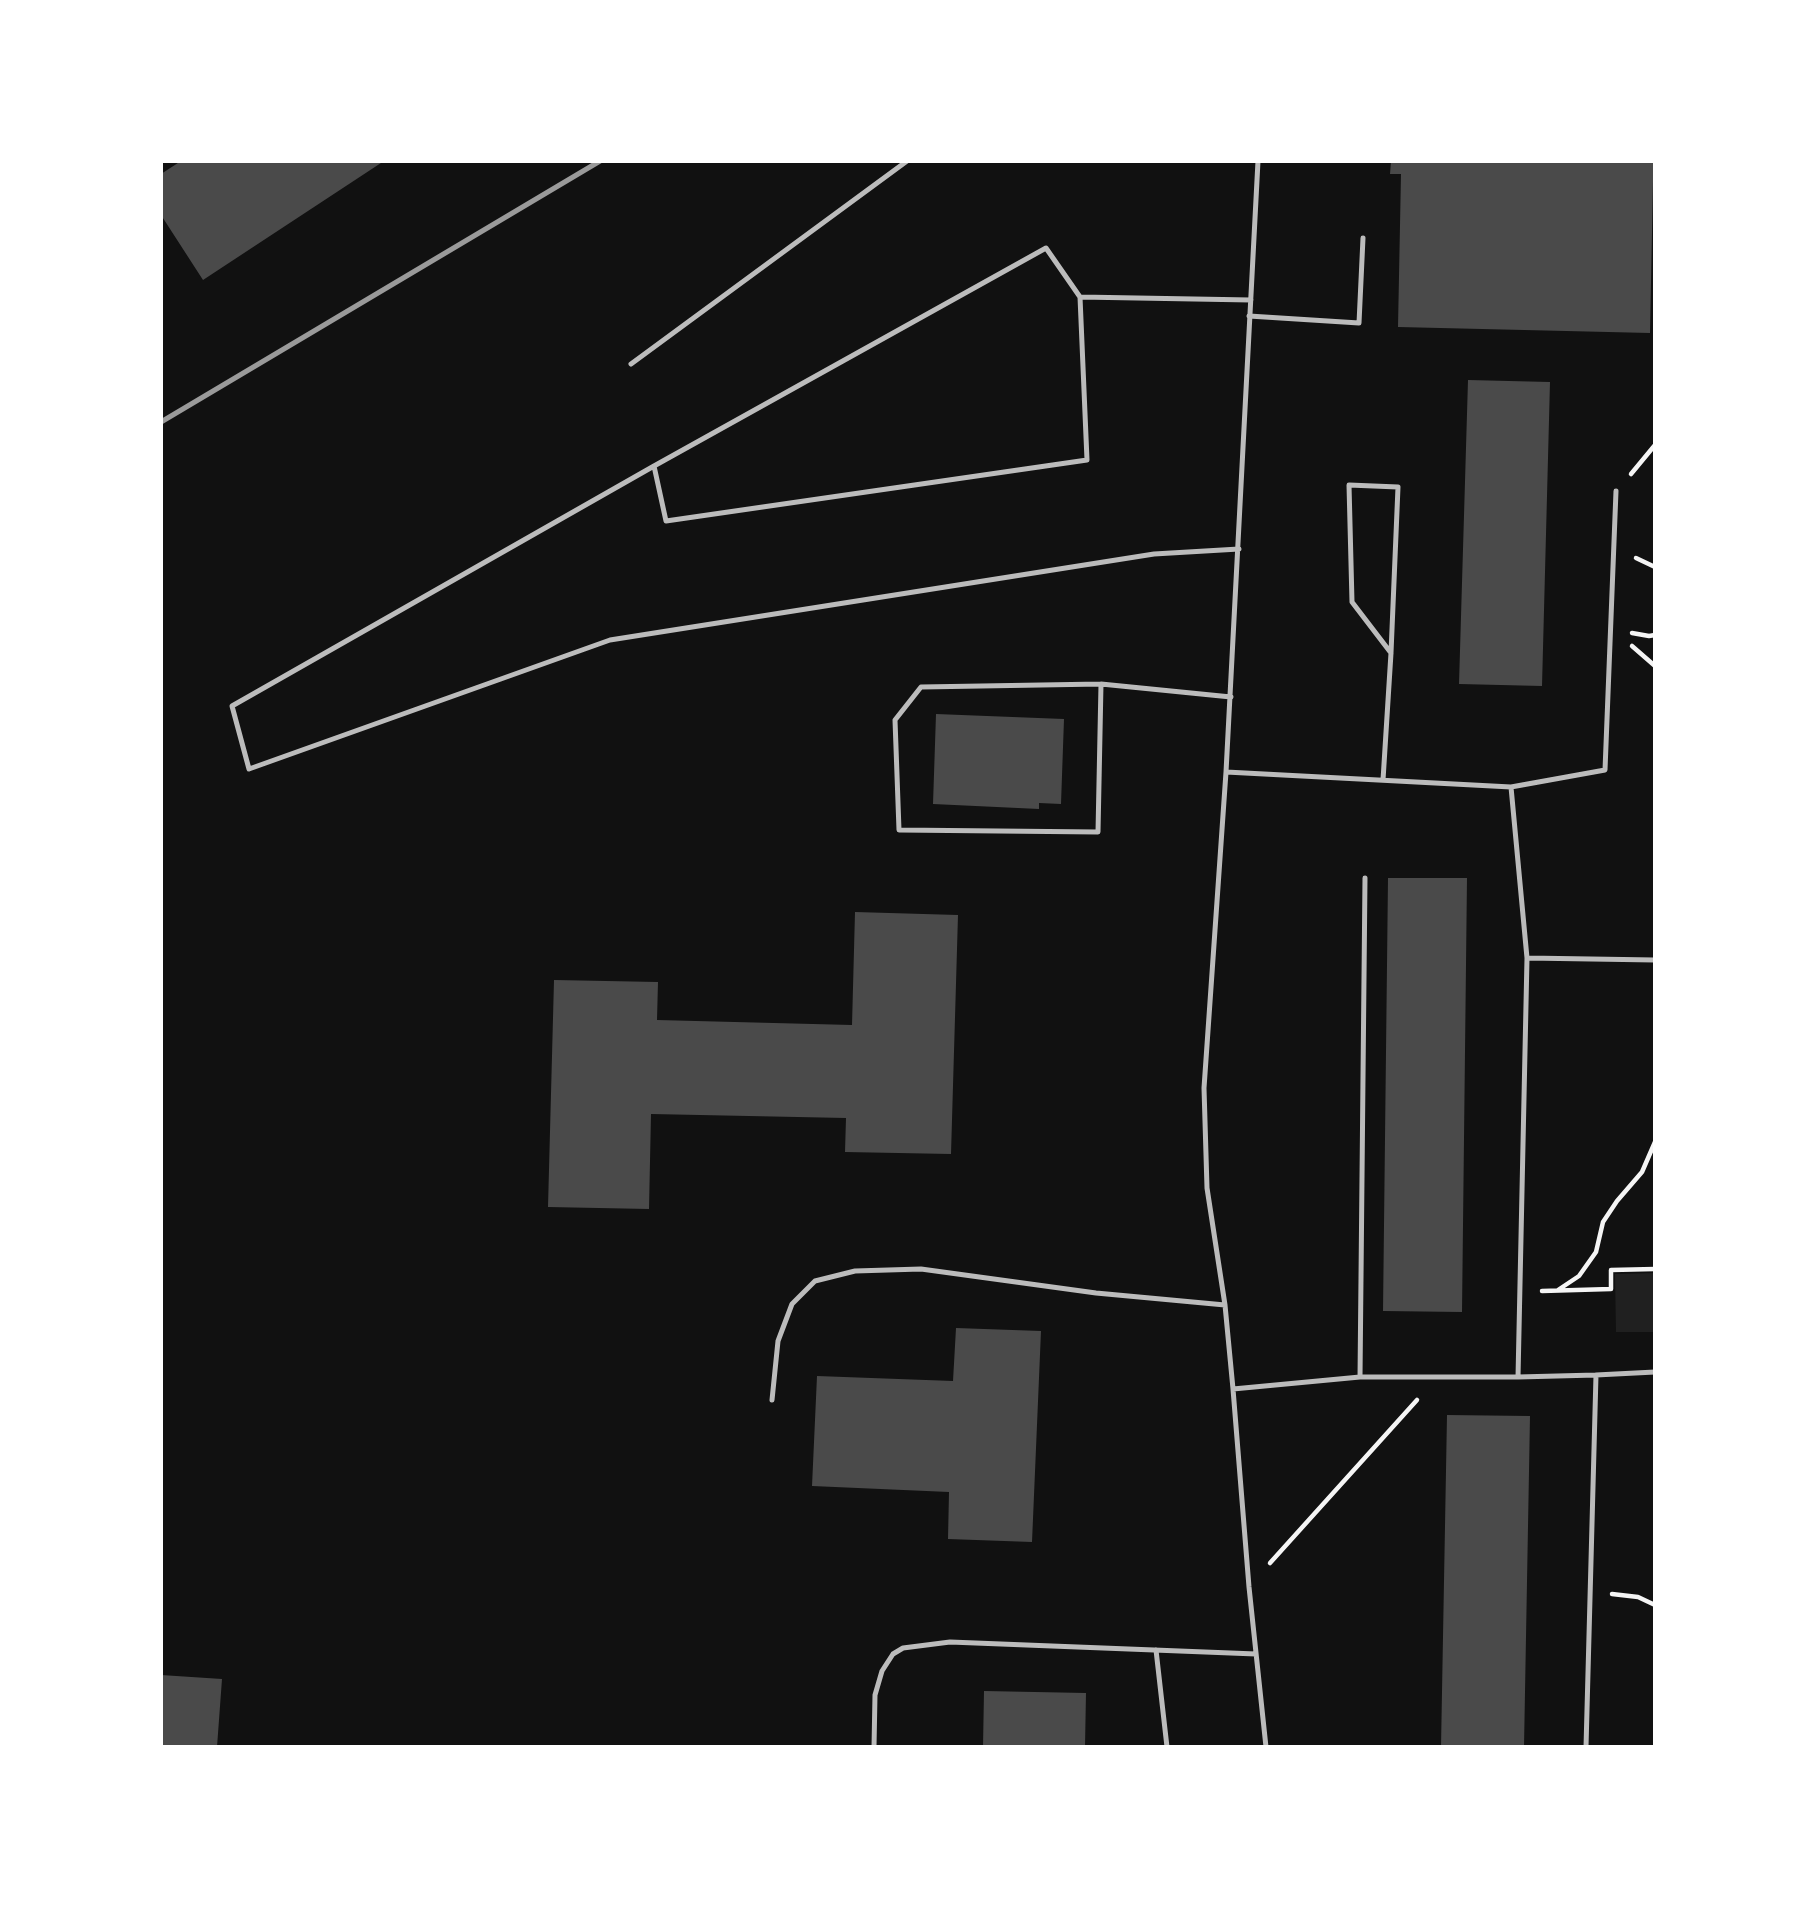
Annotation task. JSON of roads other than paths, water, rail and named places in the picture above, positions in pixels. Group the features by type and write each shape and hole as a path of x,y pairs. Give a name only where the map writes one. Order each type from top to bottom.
{"lane":[{"path":"631,363 907,161"},
{"path":"1258,161 1231,697 1204,1088 1207,1188 1233,1389 1249,1587 1266,1747"},
{"path":"1249,316 1359,323 1363,238"},
{"path":"654,466 666,521 1087,460 1080,297 1046,248 654,466 232,706 249,769 610,640 1154,554 1239,549"},
{"path":"1080,297 1251,300"},
{"path":"1383,780 1391,653 1398,487 1349,485 1352,601 1391,653"},
{"path":"1226,772 1511,787 1605,770 1616,491"},
{"path":"1101,684 1098,832 899,830 895,720 921,687 1101,684 1231,697"},
{"path":"1511,787 1527,958 1518,1377"},
{"path":"1360,1377 1365,878"},
{"path":"1527,958 1655,960"},
{"path":"772,1400 778,1341 792,1304 815,1281 855,1271 920,1269 1096,1293 1224,1305"},
{"path":"1233,1389 1360,1377 1518,1377 1655,1372"},
{"path":"1586,1747 1596,1375"},
{"path":"874,1747 875,1695 882,1671 893,1654 903,1648 950,1642 1256,1654"},
{"path":"1156,1650 1167,1747"}],"railway":[{"path":"161,422 600,161"}]}
